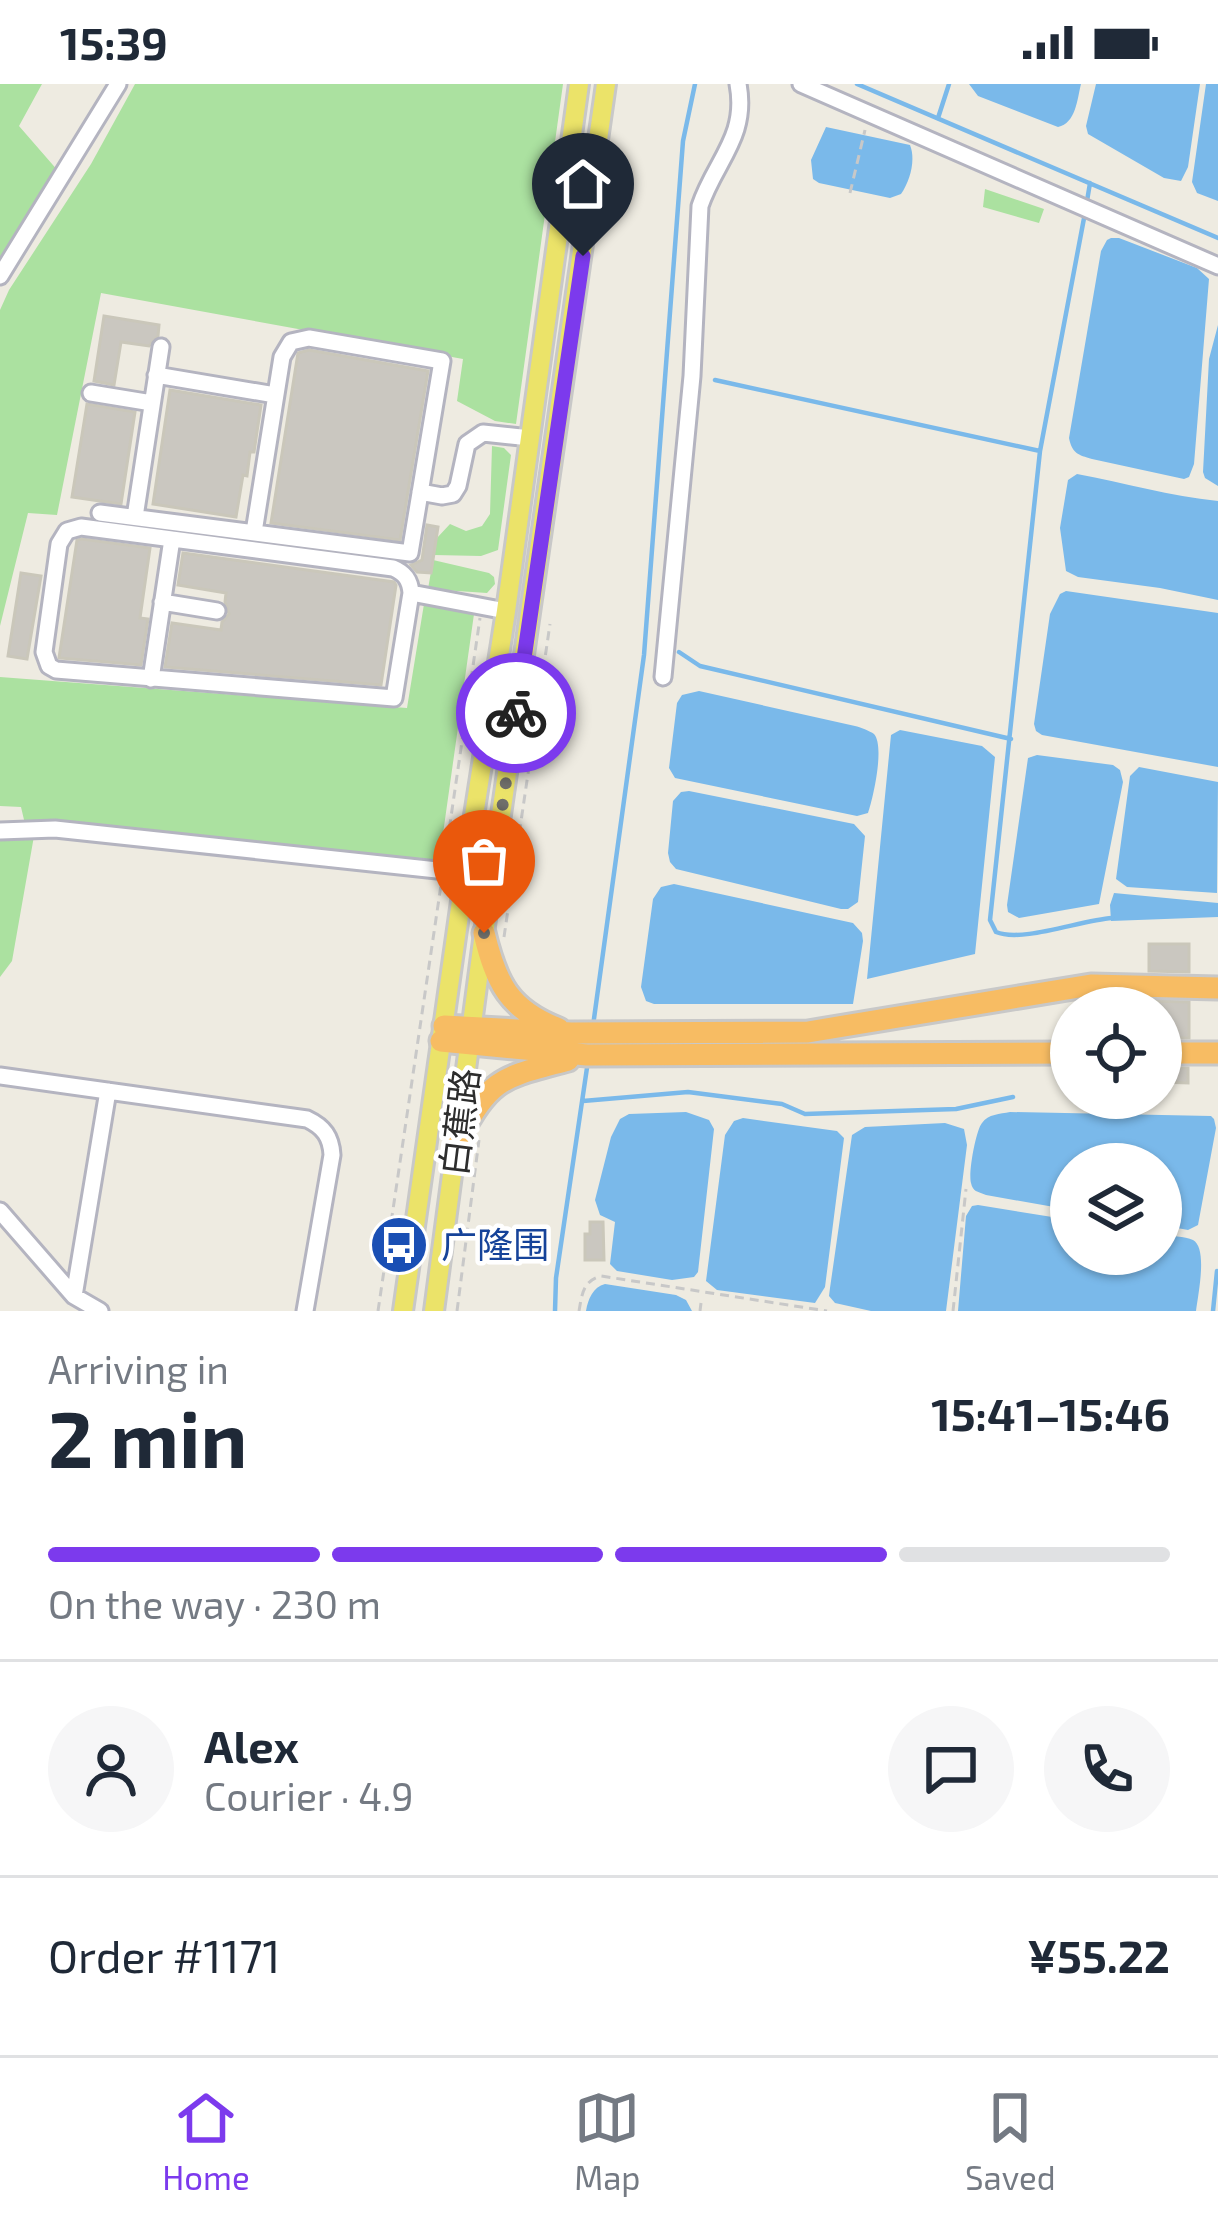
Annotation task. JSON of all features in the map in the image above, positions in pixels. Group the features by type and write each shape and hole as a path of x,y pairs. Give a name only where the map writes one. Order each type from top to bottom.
{"highway":[{"path":"484,933 503,989 522,1010 571,1033"},
{"path":"471,1037 808,1032 1091,985 1218,988"},
{"path":"442,1033 587,1055 1050,1053"},
{"path":"1182,1053 1218,1053"},
{"path":"469,1139 477,1104 493,1087 512,1075 587,1055"}],"main road":[{"path":"404,1311 579,84"},
{"name":"白蕉路","path":"434,1311 469,1139 471,1037 484,933 606,84"}],"street":[{"path":"0,276 118,84"},
{"path":"663,677 692,376 700,206 736,135 738,84"},
{"path":"801,84 1218,266"},
{"path":"100,512 410,553 442,361 300,339 285,349 254,532"},
{"path":"135,517 160,347"},
{"path":"156,375 275,395"},
{"path":"91,393 152,404"},
{"path":"420,492 442,496 456,491 464,454 474,437 491,432 530,438"},
{"path":"81,527 172,539 401,571 411,593 394,698 64,672 49,666 44,652 59,544 67,531 81,527"},
{"path":"151,679 172,539"},
{"path":"411,593 506,611"},
{"path":"162,602 217,611"},
{"path":"0,831 55,829 465,873"},
{"path":"0,1076 318,1124 332,1143 332,1155 305,1311"},
{"path":"74,1296 108,1091"},
{"path":"0,1210 74,1296 100,1311"}],"path":[{"path":"850,193 866,128"},
{"path":"378,1311 481,607"},
{"path":"501,953 550,624"},
{"path":"457,1311 469,1139"},
{"path":"953,1311 966,1189"},
{"path":"580,1311 585,1286 601,1276 827,1311"},
{"path":"700,1311 701,1304"}],"green space":[{"path":"0,84 42,84 19,126 59,172 0,263"},
{"path":"135,84 563,84 516,424 495,421 457,401 463,359 101,293 57,515 28,513 0,626 0,310"},
{"path":"985,189 1044,209 1039,223 983,207"},
{"path":"492,446 511,455 498,550 481,556 434,555 436,539 450,524 466,531 482,526 490,514"},
{"path":"433,560 489,573 495,584 487,593 428,589"},
{"path":"424,604 474,614 439,862 25,824 21,807 0,806 0,677 407,708"},
{"path":"34,836 12,961 0,977 0,837"}],"water":[{"path":"969,84 1081,84 1072,116 1058,127 978,96"},
{"path":"1096,84 1200,84 1188,167 1181,181 1164,178 1088,134"},
{"path":"1206,84 1218,84 1218,201 1197,193 1192,182"},
{"path":"826,127 910,145 911,170 901,194 890,198 813,179 811,160"},
{"path":"1111,238 1197,268 1209,279 1194,464 1184,479 1087,458 1070,443 1101,251"},
{"path":"1218,325 1218,486 1203,472 1209,359"},
{"path":"1077,474 1218,501 1218,600 1078,577 1066,571 1060,528 1068,480"},
{"path":"1066,591 1218,613 1218,767 1036,731 1050,614"},
{"path":"699,691 874,734 878,761 868,813 857,816 675,778 669,768 677,703 682,695"},
{"path":"900,730 982,746 995,757 975,954 867,979 891,735"},
{"path":"1037,755 1113,765 1123,782 1099,904 1019,918 1008,912 1007,905 1028,758"},
{"path":"1139,767 1218,782 1217,893 1127,887 1116,879 1130,776"},
{"path":"689,791 854,824 865,836 858,902 841,909 676,869 668,853 673,801"},
{"path":"674,884 853,923 863,941 853,1004 646,1001 641,987 653,899 661,887"},
{"path":"1114,893 1218,903 1218,917 1111,921"},
{"path":"686,1112 709,1120 714,1129 698,1272 694,1277 672,1280 617,1271 610,1264 615,1222 600,1215 595,1200 611,1137 620,1119 629,1114"},
{"path":"1050,1113 1050,1119 1211,1116 1216,1128 1198,1225 1182,1229 1182,1143 1050,1143 1050,1206 976,1191 971,1183 975,1142 980,1127 994,1115"},
{"path":"743,1118 837,1131 844,1138 825,1287 815,1303 717,1290 706,1281 725,1135 734,1121"},
{"path":"945,1123 964,1129 967,1145 946,1311 871,1311 835,1303 829,1296 852,1135 865,1127"},
{"path":"972,1206 1050,1217 1050,1275 1182,1275 1182,1237 1193,1240 1201,1262 1196,1311 958,1311 966,1216"},
{"path":"605,1284 676,1295 692,1311 586,1311 592,1294"}],"building":[{"path":"104,316 159,325 158,336 149,346 121,342 114,385 94,381"},
{"path":"309,350 428,371 400,540 271,523 298,353"},
{"path":"170,390 261,405 236,517 153,504"},
{"path":"87,404 135,412 121,504 72,497"},
{"path":"427,525 438,527 431,573 417,572 411,565 422,560"},
{"path":"77,540 150,548 140,618 148,619 141,665 59,658"},
{"path":"183,553 394,582 381,685 165,667 172,623 221,630 229,614 226,593 178,585"},
{"path":"21,573 41,576 27,659 8,656"},
{"path":"1149,944 1189,944 1189,972 1149,971"},
{"path":"1182,1002 1189,1002 1189,1038 1182,1038"},
{"path":"590,1222 603,1222 604,1260 585,1260"}],"waterway":[{"path":"593,1026 644,655 683,141 695,84"},
{"path":"857,84 1218,238"},
{"path":"938,118 949,84"},
{"path":"1087,201 1090,183"},
{"path":"1085,213 1040,451 990,920 996,932 1021,935 1112,918"},
{"path":"715,380 1040,451"},
{"path":"679,652 700,666 1011,739"},
{"path":"555,1311 588,1061"},
{"path":"583,1101 688,1092 782,1104 805,1114 956,1109 1013,1097"},
{"path":"1213,1311 1217,1271"}],"way so far":[{"path":"484,933 516,713"}],"place":[{"name":"广隆围","path":"399,1245"}],"route":[{"path":"516,713 583,256"}]}
